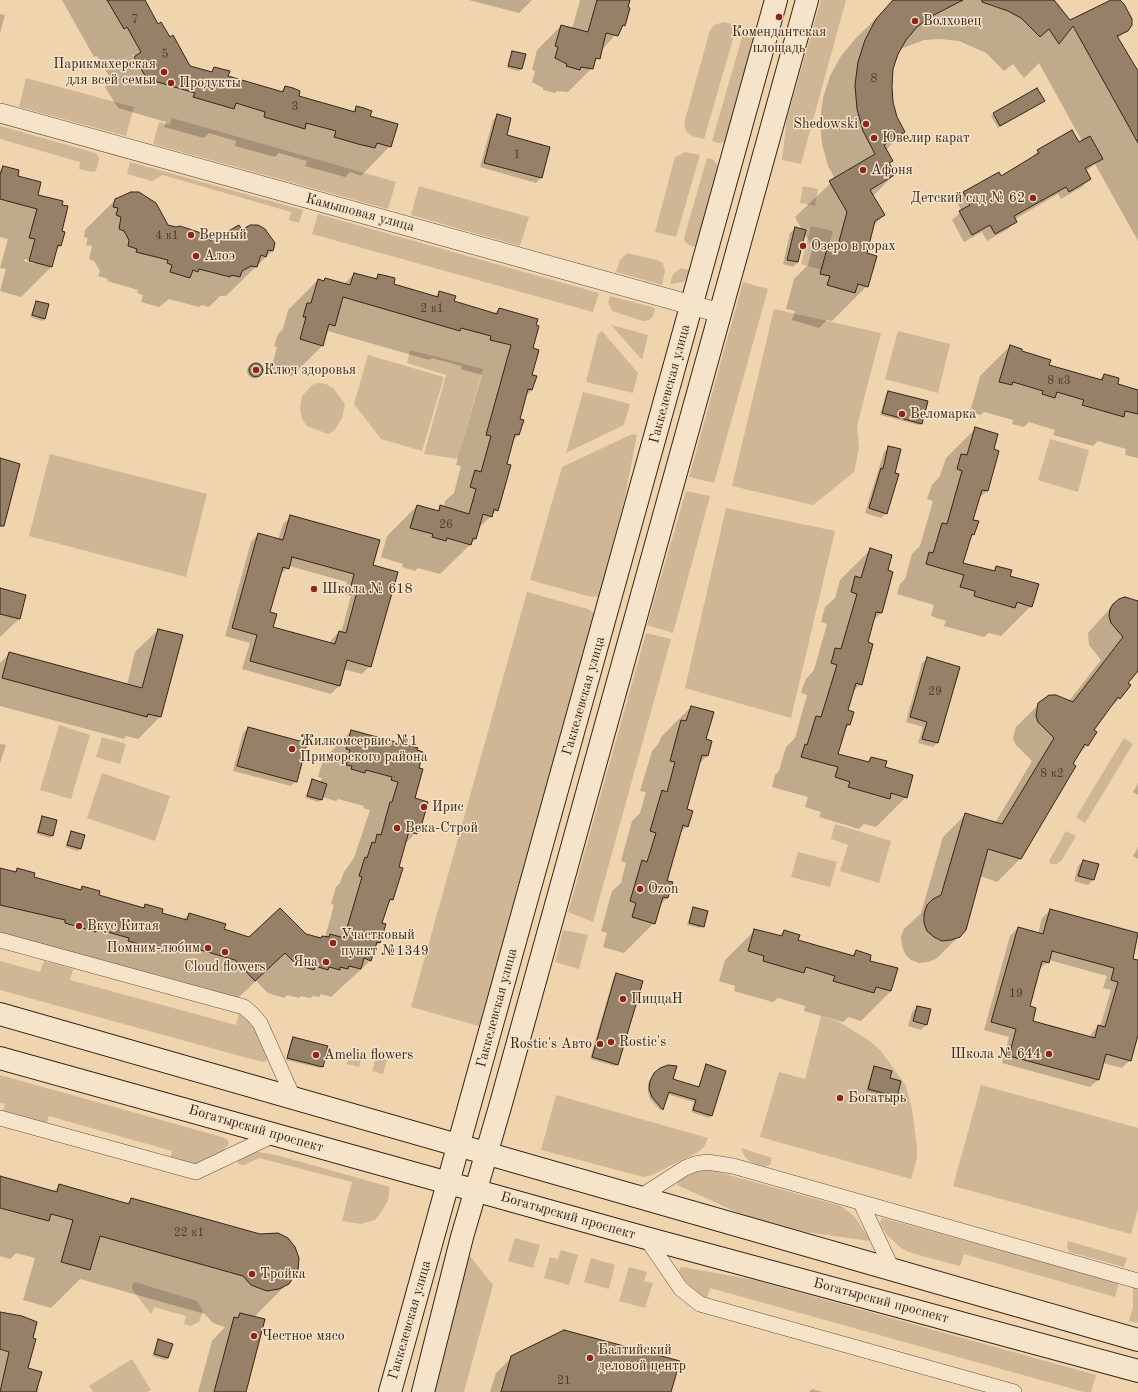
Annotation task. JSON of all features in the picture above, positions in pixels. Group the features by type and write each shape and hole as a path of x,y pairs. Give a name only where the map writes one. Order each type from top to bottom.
{"main road":[{"name":"Гаккелевская улица","path":"390,1392 776,0"},
{"name":"Гаккелевская улица","path":"423,1392 462,1237 487,1153 807,0"},
{"path":"0,1014 1138,1340"},
{"name":"Богатырский проспект","path":"0,1058 646,1238 1138,1371"}],"street":[{"name":"Камышовая улица","path":"0,113 720,313"},
{"path":"0,940 244,1007 260,1023 293,1098"},
{"path":"0,1118 196,1172 276,1134"},
{"path":"640,1197 685,1168 695,1164 707,1162 734,1166 861,1204 1138,1281"},
{"path":"861,1204 893,1271"},
{"path":"646,1238 681,1289 700,1304 1014,1392"}],"shaded area":[{"path":"821,0 846,0 801,164 782,160 787,118"},
{"path":"724,22 737,25 704,139 692,136 687,132 684,126 685,120 710,30 714,25"},
{"path":"745,27 751,29 755,37 727,139 725,142 717,143 712,141"},
{"path":"26,78 134,107 126,136 19,107"},
{"path":"172,118 396,182 388,209 153,144 159,122 170,125"},
{"path":"0,126 96,153 99,158 96,171 91,172 79,169 80,162 0,139"},
{"path":"685,152 700,155 676,237 655,232 675,157"},
{"path":"707,158 714,160 719,168 699,248 689,245 685,242 684,238"},
{"path":"130,162 303,210 299,223 289,220 291,212 163,175 152,181 127,174"},
{"path":"419,186 529,217 520,246 411,215"},
{"path":"803,186 818,189 815,206 800,203"},
{"path":"318,214 599,293 593,312 312,234"},
{"path":"811,226 833,231 822,270 801,264"},
{"path":"627,253 657,260 663,263 665,272 662,285 616,272 620,260"},
{"path":"681,268 691,270 688,277 683,282 670,284 673,274"},
{"path":"743,282 768,289 714,483 689,477"},
{"path":"610,296 652,307 655,309 653,316 649,320 643,321 612,311 608,302"},
{"path":"774,309 881,333 857,426 859,449 854,472 813,505 732,486"},
{"path":"611,325 648,335 642,360"},
{"path":"602,331 638,373 633,393 586,382 598,334"},
{"path":"898,331 950,344 938,393 885,379"},
{"path":"410,350 483,369 458,459 424,454 446,375 407,363"},
{"path":"368,355 444,377 422,451 381,439 354,404"},
{"path":"318,383 326,384 333,388 345,404 342,418 334,431 328,434 307,426 302,419 300,409 302,396 312,385"},
{"path":"583,392 630,404 624,425 566,453"},
{"path":"632,434 637,435 625,497 599,597 588,596 530,580 562,467"},
{"path":"1050,439 1089,450 1078,492 1038,480"},
{"path":"50,454 207,494 186,577 29,536"},
{"path":"686,491 710,496 673,633 647,625"},
{"path":"726,508 835,531 791,718 685,688"},
{"path":"527,592 588,609 594,613 479,1026 411,1007"},
{"path":"646,633 671,639 593,922 568,912"},
{"path":"59,725 90,735 71,799 40,790"},
{"path":"102,737 126,744 120,764 96,757"},
{"path":"1124,738 1133,744 1085,823 1076,817"},
{"path":"102,773 170,796 155,841 87,818"},
{"path":"835,824 891,841 879,883 840,871 848,845 831,839"},
{"path":"1066,831 1076,836 1062,860 1057,864 1051,864 1049,861"},
{"path":"798,852 837,862 830,887 791,877"},
{"path":"563,930 588,935 579,969 555,962"},
{"path":"0,961 40,972 44,961 73,969 70,980 236,1025 239,1014 250,1020 267,1056 266,1061 262,1062 0,990"},
{"name":"Богатырь","path":"821,1016 839,1022 870,1041 881,1051 906,1086 912,1109 917,1148 917,1158 911,1179 760,1137 779,1072 805,1079"},
{"path":"351,1050 363,1053 359,1067 347,1064"},
{"path":"376,1057 387,1060 383,1074 372,1071"},
{"path":"0,1075 222,1137 228,1140 229,1144 223,1151 199,1163 190,1165 170,1160 172,1151 49,1116 46,1125 2,1113 5,1104 0,1103"},
{"path":"981,1085 1138,1128 1138,1209 1131,1234 953,1186"},
{"path":"556,1095 708,1138 704,1147 698,1152 652,1175 644,1177 541,1150"},
{"path":"741,1148 772,1158 770,1165 762,1167 749,1161"},
{"path":"254,1151 280,1156 390,1187 388,1200 375,1220 361,1224 342,1221 352,1182 259,1158 244,1165 238,1164 238,1159"},
{"path":"711,1170 841,1206 855,1217 869,1238 869,1241 806,1232 745,1216 677,1185 679,1180 696,1172"},
{"path":"883,1218 1119,1283 1115,1297 964,1254 960,1266 911,1253 901,1248 887,1235 880,1224 881,1219"},
{"path":"515,1238 540,1245 533,1268 508,1261"},
{"path":"1068,1241 1127,1258 1124,1267 1069,1252 1067,1247"},
{"path":"561,1250 578,1255 569,1285 544,1278 550,1257 558,1259"},
{"path":"469,1255 493,1285 464,1392 432,1392"},
{"path":"591,1258 615,1265 609,1289 584,1282"},
{"path":"629,1267 647,1272 644,1281 653,1283 645,1308 619,1301"},
{"path":"682,1267 754,1280 1096,1375 1091,1392 1084,1392 710,1288 707,1298 701,1296 692,1289 679,1272 680,1268"},
{"path":"135,1282 197,1301 203,1311 199,1322 191,1326 184,1324 186,1316 154,1307 151,1314 132,1289 132,1285"},
{"path":"1133,1287 1138,1289 1138,1323 1129,1321 1133,1307"},
{"path":"132,1359 151,1390 147,1392 93,1392 89,1386"}],"building":[{"path":"107,0 145,0 158,24 161,22 170,37 173,35 190,66 212,72 214,67 230,71 228,76 283,92 285,86 293,88 300,91 299,96 355,112 356,106 364,108 372,111 370,116 398,124 391,147 377,143 375,148 358,144 334,137 336,131 306,123 305,129 264,117 265,112 236,103 234,109 193,97 195,93 147,79 134,57 141,52 127,27 124,29"},
{"path":"597,0 630,0 628,7 630,8 625,26 623,25 618,36 606,33 600,59 596,58 593,69 581,67 580,70 566,66 567,64 555,58 558,47 555,46 561,25 588,32"},
{"path":"893,0 963,0 930,17 917,27 906,40 898,54 893,69 893,102 897,117 905,132 884,145 893,161 889,163 896,174 870,190 885,215 875,221 867,253 877,256 868,287 858,284 855,293 827,285 830,276 820,274 829,242 838,245 847,212 829,181 875,154 863,131 857,109 855,85 858,62 865,40 876,19"},
{"path":"982,0 1054,0 1070,20 1111,0 1120,0 1124,4 1132,19 1132,25 1128,31 1117,36 1138,71 1138,143 1073,26 1059,44 1049,29 1040,37 1021,18 1008,11 982,2"},
{"path":"512,51 526,54 522,69 508,66"},
{"path":"1037,88 1045,101 1000,126 993,113"},
{"path":"497,114 511,118 507,135 550,147 542,178 484,163"},
{"path":"1072,130 1079,142 1090,136 1103,159 1085,168 1091,179 1069,192 1066,187 1014,216 1017,222 995,234 990,225 972,235 959,211 970,205 963,192 999,172 1001,176 1039,153 1037,150"},
{"path":"3,166 19,170 18,176 41,182 38,195 63,201 62,205 68,206 62,231 65,232 61,246 58,245 52,267 29,261 35,239 29,238 37,209 0,199 0,175"},
{"path":"131,192 139,192 156,203 168,225 176,227 180,226 207,235 211,241 239,225 242,230 250,225 258,225 265,229 275,243 273,251 268,250 266,257 261,255 257,267 251,266 242,271 240,277 231,275 230,277 199,269 198,272 193,270 190,278 170,272 172,265 167,263 168,260 136,252 137,249 128,246 129,240 124,231 119,229 121,217 116,215 118,208 113,207 115,199"},
{"path":"795,227 806,230 798,262 787,260"},
{"path":"354,273 377,279 378,274 395,278 394,284 438,297 439,291 456,296 454,301 497,314 499,308 538,319 536,325 539,326 533,348 539,350 532,375 537,376 532,390 528,389 520,419 524,420 519,435 515,434 507,464 511,465 498,511 494,509 492,517 483,514 476,539 473,538 471,545 447,538 446,541 432,537 433,534 410,528 417,505 439,511 440,505 469,514 476,489 470,487 475,470 481,472 491,436 486,435 511,345 490,340 491,336 461,328 460,331 343,297 335,326 329,324 323,346 300,339 306,317 303,317 307,303 311,303 318,279 324,281 325,278 350,285"},
{"path":"36,301 49,304 45,319 32,315"},
{"path":"1010,345 1022,349 1022,351 1051,360 1049,365 1102,380 1104,374 1119,378 1118,384 1138,390 1138,414 1125,411 1124,417 1082,405 1084,400 1057,392 1055,398 1042,394 1043,391 1013,382 1012,385 999,382"},
{"path":"256,363 261,365 263,370 261,375 256,377 251,375 249,370 251,365"},
{"path":"888,391 928,401 922,424 882,413"},
{"path":"975,427 998,434 994,449 999,451 988,491 982,490 973,520 979,521 974,535 972,534 963,563 995,571 996,566 1012,570 1010,576 1039,584 1032,607 1017,602 1015,608 974,596 975,591 960,587 964,575 926,564 929,552 933,553 942,523 947,524 962,471 957,469 961,454 967,455"},
{"path":"888,446 901,449 895,473 899,474 887,514 869,508 881,468 883,469"},
{"path":"0,458 20,464 4,526 0,526"},
{"path":"290,515 380,540 373,565 398,572 371,667 347,660 340,686 250,661 257,635 232,628 258,533 283,540","holes":["292,557 354,574 351,586 358,588 346,633 339,631 335,644 273,627 277,614 270,612 283,567 289,569"]},
{"path":"870,548 892,555 888,570 893,572 882,613 876,612 868,642 873,644 862,685 856,683 848,710 854,712 850,725 847,724 838,754 869,762 871,757 887,761 885,767 913,775 907,798 891,793 890,799 848,787 850,782 835,777 838,767 801,757 805,744 807,745 816,716 821,717 837,665 831,663 835,648 841,649 857,594 851,592 855,576 861,578"},
{"path":"0,588 26,595 20,619 0,614"},
{"path":"1125,597 1138,601 1138,671 1128,683 1131,685 1120,699 1118,697 1094,730 1097,732 1088,746 1085,744 1073,764 1076,766 1021,859 988,849 966,930 960,937 951,940 942,941 934,937 927,931 924,923 924,914 927,905 933,899 941,895 965,813 1002,824 1054,738 1038,722 1036,716 1038,703 1049,695 1056,695 1073,702 1123,637 1111,623 1109,616 1110,609 1113,604 1119,599"},
{"path":"158,629 183,635 161,717 148,714 147,717 2,678 9,652 142,688"},
{"path":"927,657 960,667 938,743 922,739 927,722 910,717"},
{"path":"691,706 714,712 706,739 712,741 708,756 702,755 687,809 693,811 688,827 683,825 667,881 673,882 668,898 663,897 655,924 632,917 636,903 630,901 642,860 647,862 656,833 650,831 662,790 667,792 675,762 670,761 681,720 686,721"},
{"path":"248,727 307,743 297,782 237,766"},
{"path":"351,730 418,748 417,750 423,752 419,768 423,769 415,798 428,802 421,827 419,827 417,834 409,831 399,867 403,868 393,900 390,899 382,923 386,924 380,943 377,942 371,961 364,958 361,969 349,966 348,969 340,967 340,970 329,967 328,970 315,966 314,970 297,965 285,953 255,981 235,960 180,944 178,952 160,947 160,950 128,941 129,938 97,929 96,932 65,923 65,920 0,905 0,868 16,872 17,868 35,873 34,877 81,890 82,886 100,891 99,895 144,908 145,904 163,909 162,913 187,920 189,913 226,924 224,929 249,937 280,908 306,934 321,938 322,936 329,937 330,934 344,938 362,877 359,876 365,857 367,858 372,842 375,843 377,834 381,835 390,802 392,802 398,782 391,780 392,777 366,770 365,773 351,769 352,766 346,765 350,750 346,749"},
{"path":"312,779 327,784 322,800 307,796"},
{"path":"42,816 57,820 53,836 38,832"},
{"path":"71,831 85,835 81,849 67,845"},
{"path":"1083,860 1099,864 1094,880 1078,876"},
{"path":"693,907 708,911 704,927 689,923"},
{"path":"1050,909 1138,933 1133,959 1138,960 1138,1035 1131,1061 1106,1054 1099,1080 1009,1056 1016,1029 991,1022 1018,927 1043,934","holes":["1052,951 1114,968 1111,980 1118,982 1105,1027 1098,1025 1095,1038 1033,1021 1036,1008 1030,1006 1042,961 1049,963"]},
{"path":"754,929 782,936 784,930 800,935 798,940 854,956 856,950 871,955 870,961 898,968 891,991 876,987 874,993 833,981 835,976 806,967 804,973 763,961 764,956 748,951"},
{"path":"616,973 643,981 618,1065 592,1057"},
{"path":"917,1006 931,1009 927,1025 913,1021"},
{"path":"293,1037 328,1046 323,1067 287,1058"},
{"path":"706,1064 726,1071 712,1116 693,1110 696,1100 669,1092 663,1110 652,1097 649,1089 650,1081 654,1073 660,1068 668,1065 677,1066 673,1079 699,1087"},
{"path":"874,1066 892,1071 890,1078 901,1081 897,1097 868,1089"},
{"path":"0,1176 57,1192 59,1184 129,1204 131,1198 260,1234 278,1233 288,1238 295,1247 299,1258 298,1270 289,1284 279,1289 267,1291 251,1285 243,1276 100,1236 90,1270 61,1262 73,1220 51,1214 49,1221 0,1208"},
{"path":"0,1312 22,1316 37,1322 33,1338 36,1339 28,1368 42,1372 36,1392 0,1392 9,1352 0,1349"},
{"path":"240,1313 265,1319 246,1392 214,1392 234,1317 238,1318"},
{"name":"Балтийский деловой центр","path":"564,1330 680,1361 671,1392 501,1392 511,1356"},
{"path":"158,1339 173,1344 168,1358 154,1354"}],"place":[{"name":"Комендантская площадь","path":"779,17"},
{"name":"Волховец","path":"915,21"},
{"name":"Парикмахерская для всей семьи","path":"164,72"},
{"name":"Продукты","path":"171,83"},
{"name":"Shedowski","path":"866,124"},
{"name":"Ювелир карат","path":"874,138"},
{"name":"Афоня","path":"863,170"},
{"name":"Детский сад № 62","path":"1033,198"},
{"name":"Верный","path":"191,235"},
{"name":"Озеро в горах","path":"803,246"},
{"name":"Алоэ","path":"196,256"},
{"name":"Ключ здоровья","path":"256,370"},
{"name":"Веломарка","path":"902,414"},
{"name":"Школа № 618","path":"314,589"},
{"name":"Жилкомсервис №1 Приморского района","path":"292,749"},
{"name":"Ирис","path":"424,807"},
{"name":"Века-Строй","path":"397,828"},
{"name":"Ozon","path":"640,889"},
{"name":"Вкус Китая","path":"79,926"},
{"name":"Участковый пункт №1349","path":"333,943"},
{"name":"Помним-любим","path":"208,948"},
{"name":"Cloud flowers","path":"225,952"},
{"name":"Яна","path":"326,962"},
{"name":"ПиццаН","path":"623,999"},
{"name":"Rostic's","path":"611,1042"},
{"name":"Rostic's Авто","path":"600,1044"},
{"name":"Школа № 644","path":"1049,1054"},
{"name":"Amelia flowers","path":"316,1055"},
{"name":"Богатырь","path":"840,1098"},
{"name":"Тройка","path":"252,1274"},
{"name":"Честное мясо","path":"254,1336"},
{"name":"Балтийский деловой центр","path":"590,1358"}]}
